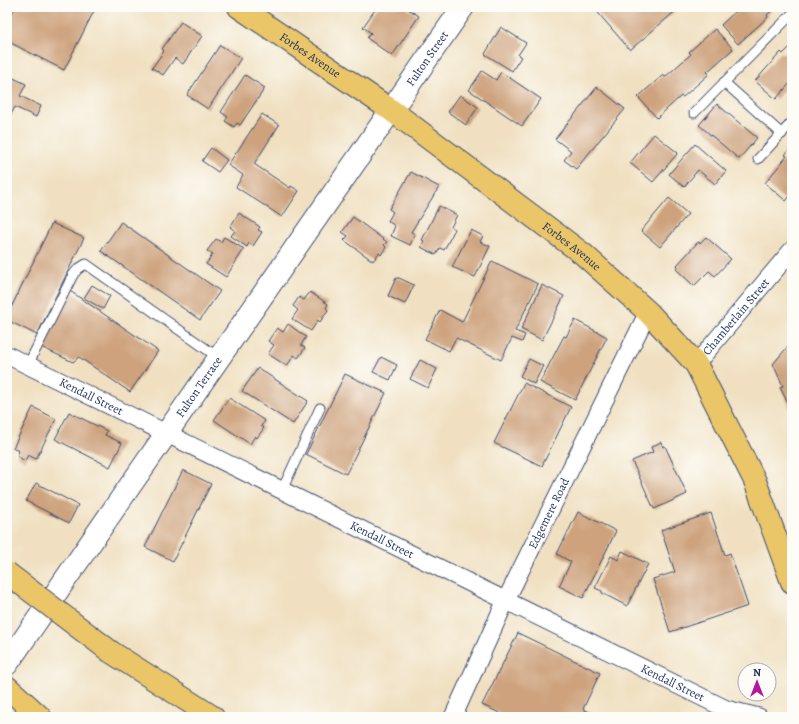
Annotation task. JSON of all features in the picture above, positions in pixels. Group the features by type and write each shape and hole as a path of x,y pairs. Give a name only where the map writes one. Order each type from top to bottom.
{"main road":[{"name":"Forbes Avenue","path":"239,7 391,110 583,254 648,312 696,364 755,481 792,582"},
{"path":"7,573 111,652 213,717"},
{"path":"7,687 40,717"}],"street":[{"name":"Fulton Street","path":"391,110 463,7"},
{"name":"Fulton Terrace","path":"7,664 391,110"},
{"name":"Chamberlain Street","path":"696,364 792,250"},
{"name":"Edgemere Road","path":"453,717 506,600 648,312"},
{"name":"Kendall Street","path":"7,355 726,709 759,717"}],"lane":[{"path":"694,114 792,14"},
{"path":"724,82 782,134"},
{"path":"758,159 792,122"},
{"path":"28,365 73,275 78,269 86,264 219,358"},
{"path":"282,490 320,408"}],"building":[{"path":"15,7 96,7 64,70 7,41 7,23"},
{"path":"377,7 405,7 419,16 392,56 367,38 371,33 363,27"},
{"path":"593,7 678,7 679,8 630,50"},
{"path":"740,7 776,7 767,15 768,17 738,44 721,25"},
{"path":"181,22 202,36 183,64 175,58 163,75 152,68 164,51 162,49"},
{"path":"501,27 526,43 518,55 521,57 512,71 485,54"},
{"path":"715,29 733,49 707,72 709,74 683,97 681,96 657,118 638,97 663,75 665,77 691,54 689,52"},
{"path":"220,45 241,58 208,109 187,95"},
{"path":"792,45 792,81 776,99 755,81 781,52 783,54"},
{"path":"482,71 496,80 501,72 541,99 522,126 469,90"},
{"path":"7,75 26,84 20,96 41,106 36,117 15,107 7,122"},
{"path":"245,75 265,88 240,125 237,123 234,127 225,121 228,117 221,112"},
{"path":"597,87 625,109 576,169 564,160 571,151 555,139"},
{"path":"460,95 478,107 466,125 448,112"},
{"path":"717,104 757,138 739,159 699,125"},
{"path":"262,114 279,125 254,164 290,188 291,186 299,191 282,217 236,187 243,175 228,165"},
{"path":"654,134 678,153 653,182 630,163"},
{"path":"695,144 726,171 715,184 698,170 684,187 669,174"},
{"path":"792,146 792,194 786,201 765,183 787,156 785,155"},
{"path":"211,148 227,160 218,172 202,161"},
{"path":"411,172 439,187 411,232 415,234 410,245 391,236 395,226 388,221 393,212 389,209"},
{"path":"669,198 688,214 660,247 641,231"},
{"path":"439,206 457,215 451,227 455,229 444,250 440,248 436,255 421,247 424,241 422,240"},
{"path":"239,213 260,227 258,230 262,232 253,246 249,243 247,247 231,236 235,231 230,227"},
{"path":"353,217 387,242 384,245 386,247 381,255 379,253 373,261 344,240 348,236 342,232"},
{"path":"121,222 220,291 200,320 101,251"},
{"path":"52,223 84,238 37,335 7,320 7,316"},
{"path":"471,230 483,236 480,242 490,246 475,277 452,267"},
{"path":"224,237 244,249 226,277 206,264 213,254 207,251 216,239 221,242"},
{"path":"706,237 731,259 715,276 709,271 694,286 676,269 678,266 677,265 698,242 700,243"},
{"path":"492,261 538,284 515,331 525,335 522,342 512,338 501,360 456,338 449,351 425,339 440,310 462,322"},
{"path":"396,278 414,285 405,304 388,296"},
{"path":"92,285 110,296 103,309 84,298"},
{"path":"542,285 564,296 542,340 521,329"},
{"path":"70,291 158,351 130,392 79,357 73,362 41,347"},
{"path":"310,292 328,304 326,308 328,310 320,322 318,320 311,331 292,319 298,310 293,306 299,297 304,300"},
{"path":"575,320 607,337 575,400 540,382 564,336 566,337"},
{"path":"288,324 306,337 301,345 305,348 298,358 294,355 287,366 268,354 274,345 268,341 277,328 283,332"},
{"path":"792,339 792,412 780,387 783,386 773,364 790,344 789,343"},
{"path":"381,357 397,365 390,380 373,372"},
{"path":"529,359 543,366 534,384 520,376"},
{"path":"420,360 437,369 428,388 410,379"},
{"path":"258,368 308,401 293,424 242,391"},
{"path":"345,374 386,393 346,474 306,454"},
{"path":"524,383 571,407 542,466 494,443"},
{"path":"229,398 265,421 261,426 264,428 257,438 255,436 250,444 214,420"},
{"path":"33,407 56,419 36,459 28,455 25,461 17,456 19,451 13,448"},
{"path":"69,412 107,431 105,435 122,443 110,467 55,439"},
{"path":"661,442 663,447 665,446 687,494 654,509 632,461 653,452 651,447"},
{"path":"183,470 211,484 173,561 145,547"},
{"path":"36,483 78,505 69,523 26,501"},
{"path":"578,512 616,531 583,598 559,586 571,562 557,554"},
{"path":"711,513 725,555 730,553 748,606 670,632 653,579 675,572 661,530"},
{"path":"622,551 648,564 627,606 595,588 611,556 618,560"},
{"path":"518,633 600,673 583,709 600,717 499,717 500,713 482,705"}]}
